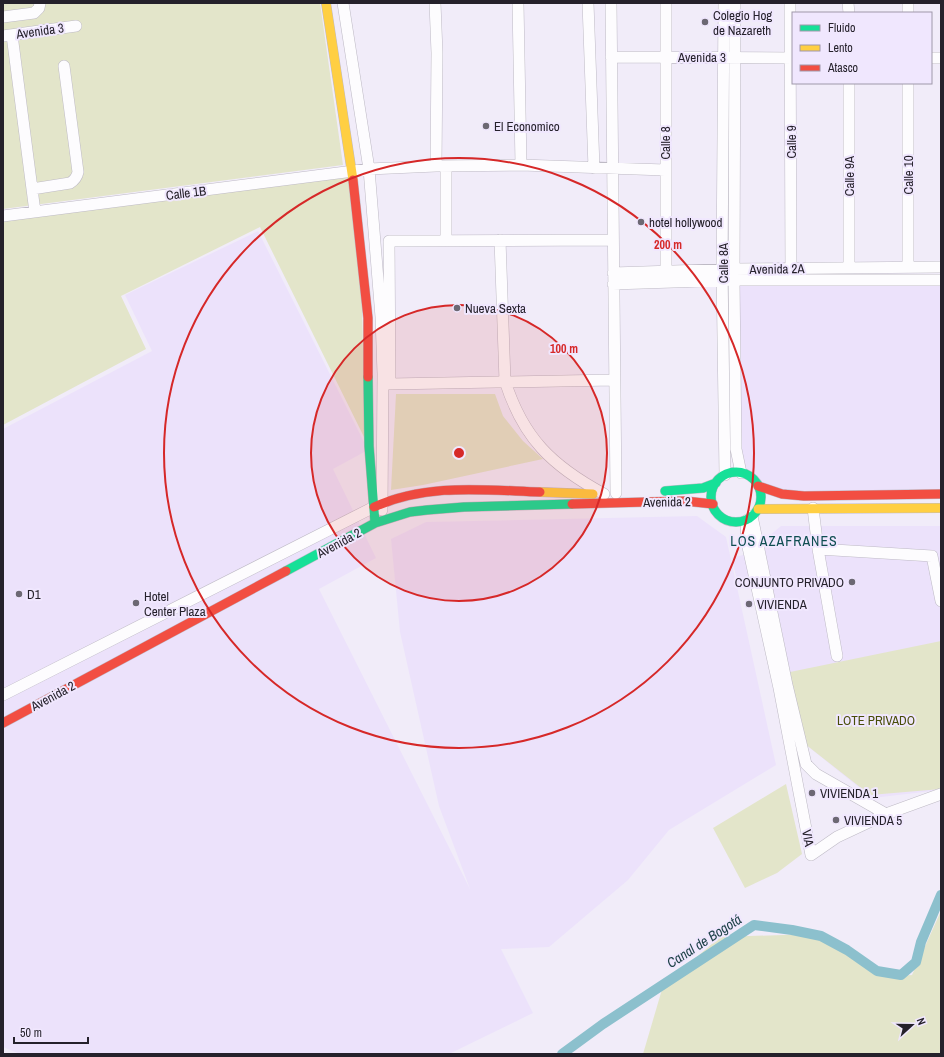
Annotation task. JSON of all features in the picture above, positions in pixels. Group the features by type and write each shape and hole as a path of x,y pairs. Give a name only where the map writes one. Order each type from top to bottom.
{"street":[{"path":"3,17 34,13 38,10 40,3"},
{"path":"326,3 352,172 368,318 369,446 378,505"},
{"path":"343,3 369,169 381,317 383,374 378,522"},
{"path":"435,3 441,166 446,240"},
{"path":"518,3 521,165"},
{"path":"588,3 594,168"},
{"path":"610,3 614,380 620,493"},
{"name":"Calle 8","path":"666,3 666,283"},
{"name":"Calle 8A","path":"724,3 728,275 736,449 742,473"},
{"name":"Calle 8A","path":"725,475 728,275 736,58 735,3"},
{"name":"Calle 9","path":"790,3 792,58 791,280"},
{"name":"Avenida 3","path":"7,35 76,26"},
{"path":"7,35 36,212"},
{"name":"Avenida 3","path":"611,57 792,58"},
{"path":"32,189 70,183 76,179 78,175 64,66"},
{"name":"Calle 9A","path":"849,84 849,268"},
{"name":"Calle 10","path":"908,84 908,268"},
{"name":"Calle 1B","path":"3,216 369,169 521,165 665,170"},
{"path":"500,240 505,381 510,399 522,423 555,463 582,482 604,494"},
{"path":"612,240 389,241 390,384 614,380"},
{"name":"Avenida 2A","path":"613,284 666,283 791,269 941,267"},
{"name":"Avenida 2A","path":"613,273 666,271 791,280 941,280"},
{"path":"886,814 816,774 806,764 783,686 746,538 752,515 761,501 761,493 754,480 742,473 730,473 725,475 716,483 713,490 712,504 719,514 730,521 738,522 752,515 813,508 941,508"},
{"name":"Avenida 2","path":"654,491 703,488 716,483"},
{"path":"758,486 782,494 804,496 941,494"},
{"name":"Avenida 2","path":"3,695 378,505 402,496 422,492 452,490 604,494 620,493"},
{"name":"Avenida 2","path":"3,723 378,522 405,513 436,508 685,501 712,504"},
{"path":"813,508 818,549 837,656"},
{"path":"818,549 932,556 941,600"},
{"name":"VIA","path":"783,686 811,855 837,837 886,814 941,794"}],"shaded area":[{"path":"258,231 368,450 333,469 376,558 319,589 470,889 439,806 400,632 391,539 426,522 697,516 726,537 776,765 669,830 628,880 549,947 501,949 533,1013 449,1054 20,1054 3,1047 3,429 152,351 125,295"},
{"path":"738,282 941,284 941,491 786,491 755,481 745,467 740,448"},
{"path":"781,526 941,526 941,790 872,798 805,744 763,541"},
{"path":"747,554 752,578 737,581 732,558"}],"green space":[{"path":"3,3 320,3 343,165 3,209"},
{"path":"349,177 361,260 365,439 260,227 121,296 146,349 3,425 3,221"},
{"path":"396,394 495,394 503,416 523,441 543,459 423,485 391,490"},
{"name":"LOTE PRIVADO","path":"941,641 941,789 870,795 805,744 790,672"},
{"path":"786,784 802,854 777,873 745,888 713,828"},
{"path":"941,911 941,1054 643,1054 663,986 720,937 812,934 887,977 912,975"}],"waterway":[{"name":"Canal de Bogotá","path":"562,1054 603,1024 754,925 792,930 821,936 847,950 877,971 901,975 916,962 921,942 941,895"}],"traffic: fast":[{"path":"368,377 369,446 375,523"},
{"path":"736,472 745,474 756,483 761,497 759,506 750,517 736,522 727,520 716,511 711,497 713,488 722,477 736,472"},
{"path":"665,491 703,488 716,483"},
{"path":"286,571 375,523 410,512 464,507 572,504"}],"traffic: slow":[{"path":"326,3 353,180"},
{"path":"540,492 593,494"},
{"path":"758,509 941,508"}],"traffic: jam":[{"path":"353,180 368,318 368,377"},
{"path":"758,486 782,494 804,496 941,494"},
{"path":"374,507 394,499 435,491 476,490 540,492"},
{"path":"572,504 685,501 713,504"},
{"path":"3,723 286,571"}],"place":[{"name":"Colegio Hog de Nazareth","path":"705,22"},
{"name":"El Economico","path":"486,126"},
{"name":"hotel hollywood","path":"641,222"},
{"name":"Nueva Sexta","path":"457,308"},
{"name":"CONJUNTO PRIVADO","path":"852,582"},
{"name":"D1","path":"19,594"},
{"name":"Hotel Center Plaza","path":"136,603"},
{"name":"VIVIENDA","path":"749,604"},
{"name":"VIVIENDA 1","path":"812,793"},
{"name":"VIVIENDA 5","path":"836,820"}],"district":[{"name":"LOS AZAFRANES","path":"784,541"}]}
